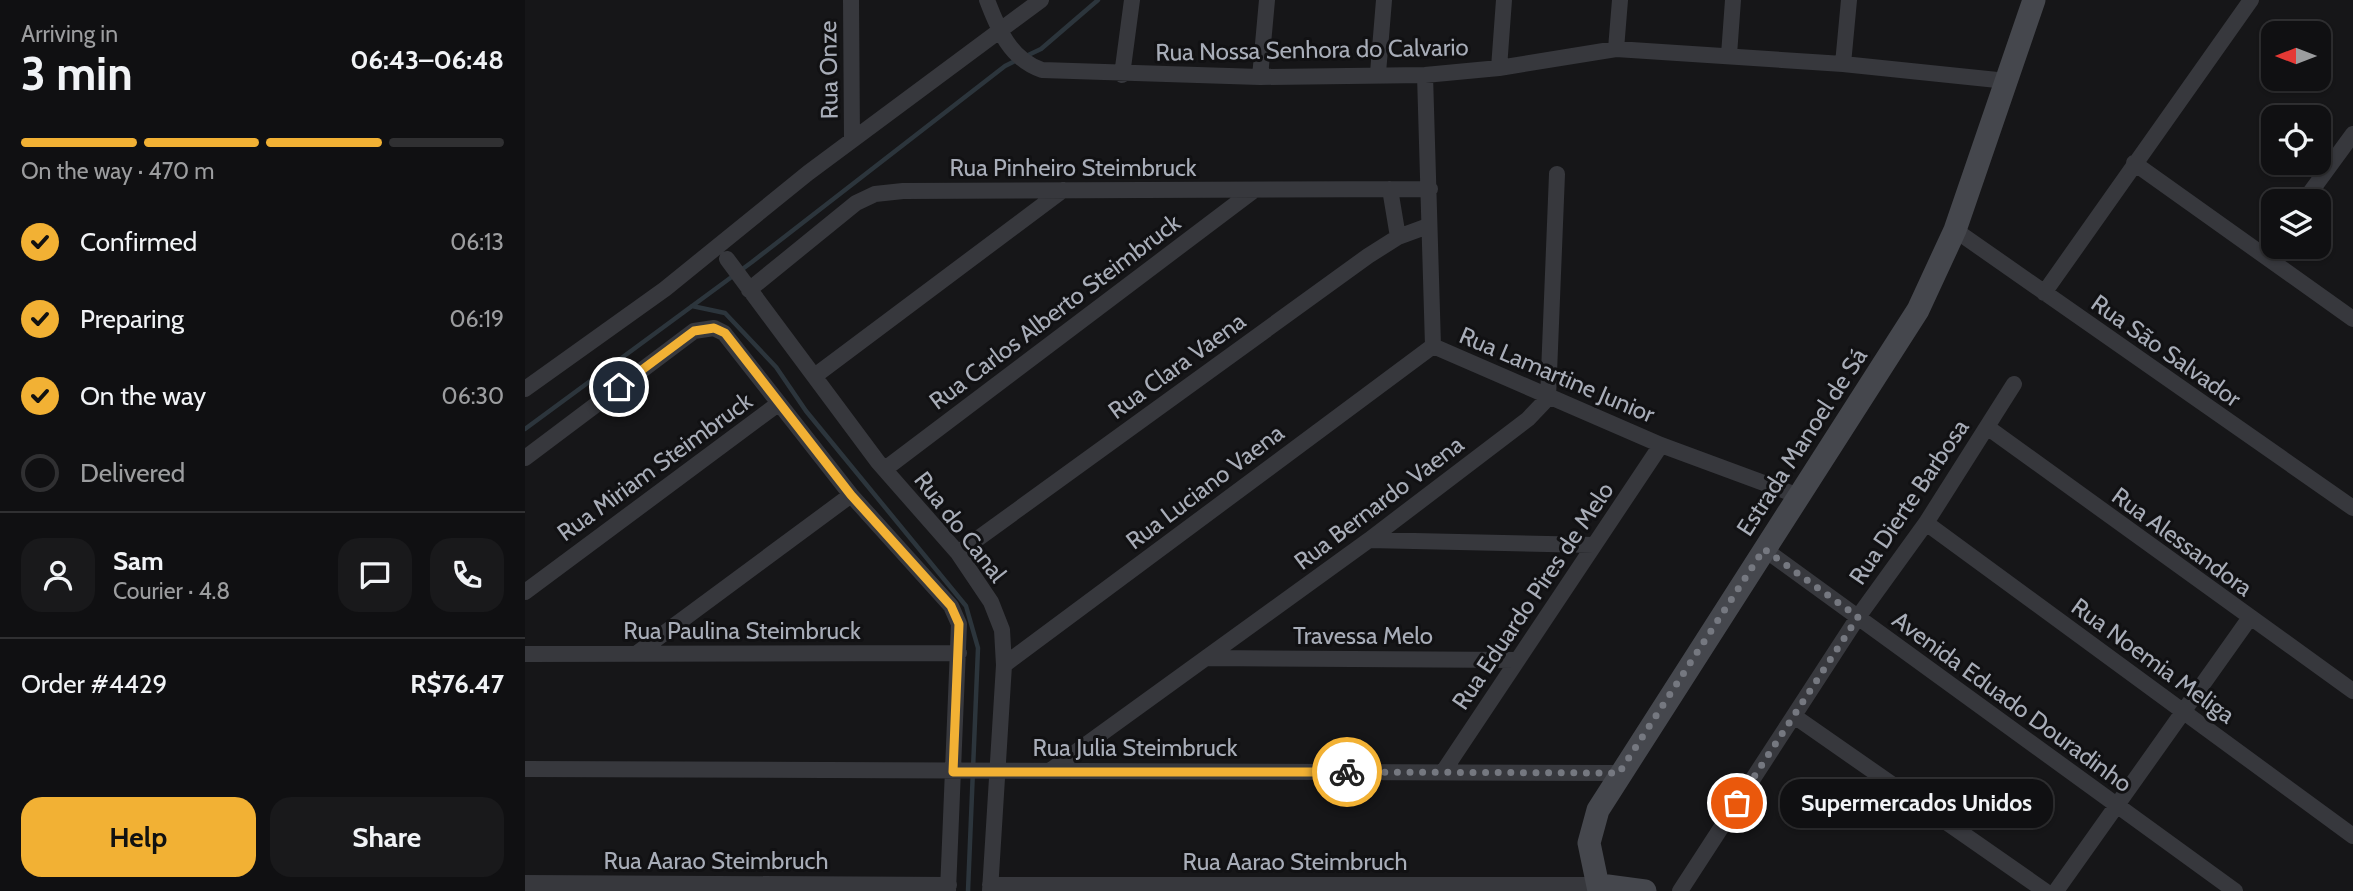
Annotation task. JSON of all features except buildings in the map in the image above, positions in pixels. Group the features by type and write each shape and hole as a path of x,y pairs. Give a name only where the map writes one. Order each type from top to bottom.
{"main road":[{"name":"Estrada Manoel de Sá","path":"1600,888 1592,867 1589,843 1598,810 1619,773 1918,310 1955,230 2034,0"},
{"path":"1600,888 1644,891"}],"street":[{"name":"Rua Onze","path":"851,0 852,140"},
{"path":"987,0 1001,36"},
{"path":"525,389 665,289 852,140 1001,36 1041,0"},
{"path":"1122,75 1132,0"},
{"path":"1260,77 1267,0"},
{"path":"1378,74 1384,0"},
{"path":"1499,68 1504,0"},
{"path":"1616,49 1620,0"},
{"path":"1728,55 1733,0"},
{"path":"1843,64 1849,0"},
{"path":"2044,293 2251,0"},
{"name":"Rua Nossa Senhora do Calvario","path":"1001,36 1030,65 1042,70 1122,75 1425,75 1499,68 1616,49 1843,64 2007,81"},
{"name":"Rua Lamartine Junior","path":"1425,75 1430,189 1427,226 1433,346 1661,445 1799,496"},
{"path":"2313,189 2353,134"},
{"path":"2134,163 2261,244"},
{"path":"1548,398 1557,174"},
{"path":"1390,189 1398,237"},
{"name":"Rua Pinheiro Steimbruck","path":"745,286 856,203 875,194 1063,190 1430,189"},
{"path":"816,375 1063,190"},
{"name":"Rua Carlos Alberto Steimbruck","path":"885,469 1253,191"},
{"name":"Rua Clara Vaena","path":"958,553 1398,237 1427,226"},
{"name":"Rua São Salvador","path":"1955,230 2353,508"},
{"name":"Rua do Canal","path":"727,259 885,469 958,553 991,602 1002,631 1004,665 992,772 990,888"},
{"path":"2281,259 2353,320"},
{"path":"525,458 694,331 714,328 725,333 851,495 951,606 959,624 956,772 948,888"},
{"name":"Rua Luciano Vaena","path":"1004,665 1433,346"},
{"name":"Rua Dierte Barbosa","path":"1680,891 1858,617 1926,523 2014,384"},
{"name":"Rua Bernardo Vaena","path":"1051,770 1369,540 1528,419 1548,398"},
{"name":"Rua Miriam Steimbruck","path":"525,592 778,404"},
{"name":"Rua Alessandora","path":"1987,427 2249,619 2353,691"},
{"name":"Rua Eduardo Pires de Melo","path":"1443,772 1661,445"},
{"path":"636,654 851,495"},
{"name":"Rua Noemia Meliga","path":"1926,523 2353,836"},
{"path":"1369,540 1594,545"},
{"name":"Avenida Eduado Douradinho","path":"1764,549 2235,891"},
{"path":"2056,891 2249,619"},
{"name":"Rua Paulina Steimbruck","path":"525,654 959,653"},
{"name":"Travessa Melo","path":"1207,658 1517,660"},
{"path":"1794,716 2045,891"},
{"name":"Rua Julia Steimbruck","path":"525,769 1619,773"},
{"name":"Rua Aarao Steimbruch","path":"525,883 948,888"},
{"name":"Rua Aarao Steimbruch","path":"990,888 1600,888"}],"waterway":[{"path":"1024,57 1041,49 1098,0"},
{"path":"525,429 752,262 1005,66 1017,60"},
{"path":"692,306 725,313 776,367 806,411 966,606 978,648 968,891"}],"way so far":[{"path":"1347,772 1619,773 1764,549 1858,617 1737,803"}],"place":[{"name":"Supermercados Unidos","path":"1737,803"}],"route":[{"path":"619,387 694,331 706,327 725,333 851,495 951,606 959,624 953,772 1347,772"}]}
